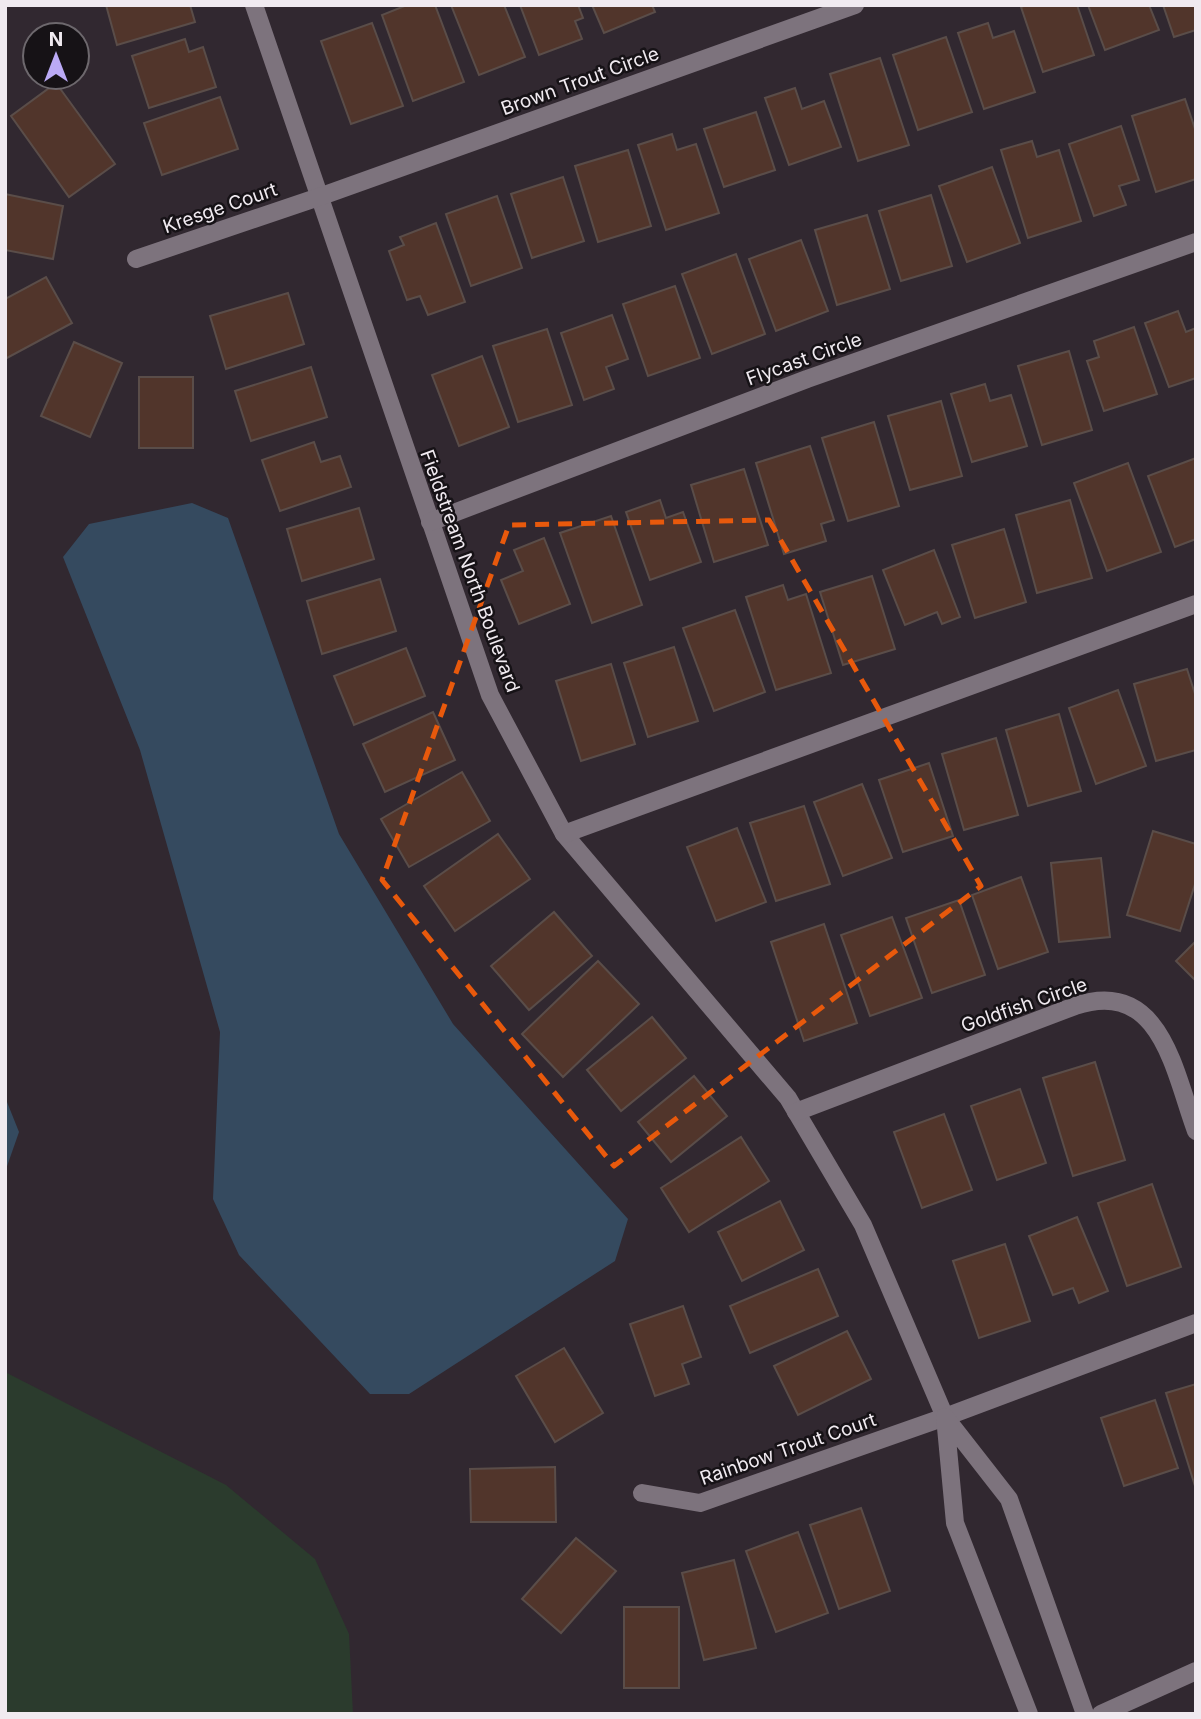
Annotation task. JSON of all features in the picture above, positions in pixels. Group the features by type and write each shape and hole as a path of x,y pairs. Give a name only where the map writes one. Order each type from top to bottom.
{"street":[{"name":"Fieldstream North Boulevard","path":"254,5 489,695 564,834 788,1098 863,1225 945,1417 1009,1499 1085,1714"},
{"name":"Brown Trout Circle","path":"319,197 855,5"},
{"name":"Kresge Court","path":"136,259 319,197"},
{"name":"Flycast Circle","path":"430,522 807,379 1196,242"},
{"path":"564,834 1196,604"},
{"name":"Goldfish Circle","path":"796,1112 1086,1003 1111,1000 1137,1009 1156,1026 1196,1131"},
{"path":"945,1417 1196,1323"},
{"name":"Fieldstream North Boulevard","path":"945,1417 955,1523 1029,1714"},
{"name":"Rainbow Trout Court","path":"642,1493 700,1503 945,1417"},
{"path":"1101,1714 1196,1671"}],"highlighted area":[{"path":"769,520 981,886 614,1166 382,880 509,525"}],"green space":[{"path":"5,1372 226,1485 315,1559 349,1634 353,1714 5,1714"}],"water":[{"path":"192,503 228,518 339,834 453,1024 628,1219 615,1261 409,1394 370,1394 239,1255 213,1199 220,1032 140,750 63,557 89,524"},
{"path":"5,1097 19,1132 5,1172"}],"building":[{"path":"106,5 190,5 195,22 117,45"},
{"path":"407,5 435,5 464,82 413,101 382,15"},
{"path":"451,5 504,5 525,57 479,75"},
{"path":"520,5 578,5 583,18 575,21 582,39 539,55"},
{"path":"592,5 652,5 655,12 604,33"},
{"path":"1077,5 1094,55 1043,72 1021,7"},
{"path":"1088,5 1149,5 1159,30 1105,50"},
{"path":"1163,5 1196,5 1196,30 1174,37"},
{"path":"372,23 403,106 351,124 321,41"},
{"path":"988,23 993,38 1014,31 1035,92 984,109 958,33"},
{"path":"946,37 972,112 918,130 893,55"},
{"path":"185,39 189,52 203,47 216,87 149,108 132,56"},
{"path":"880,58 909,145 858,161 830,74"},
{"path":"795,88 802,109 824,101 841,147 789,165 765,98"},
{"path":"45,91 62,91 115,164 69,197 11,116"},
{"path":"220,97 238,149 162,175 144,123"},
{"path":"1185,99 1196,132 1196,179 1156,192 1132,116"},
{"path":"756,112 775,170 724,187 704,129"},
{"path":"1121,126 1139,180 1119,186 1126,205 1094,216 1069,144"},
{"path":"672,134 677,150 696,144 719,213 666,230 638,145"},
{"path":"1032,141 1037,157 1059,150 1081,221 1028,238 1001,150"},
{"path":"628,150 651,226 598,242 575,166"},
{"path":"992,167 1020,243 967,262 939,186"},
{"path":"563,177 584,241 532,258 511,194"},
{"path":"5,194 63,206 53,259 5,250"},
{"path":"931,195 952,266 901,281 879,211"},
{"path":"497,196 522,268 471,286 446,214"},
{"path":"867,215 890,289 837,305 815,230"},
{"path":"436,223 465,302 428,315 420,296 407,300 389,251 404,245 400,237"},
{"path":"801,240 828,311 776,331 749,259"},
{"path":"736,254 765,334 712,354 682,274"},
{"path":"46,277 72,323 5,359 5,299"},
{"path":"675,286 700,358 648,376 623,304"},
{"path":"288,293 304,344 226,369 210,316"},
{"path":"1178,311 1186,332 1196,328 1196,378 1169,387 1145,323"},
{"path":"612,315 628,359 606,367 614,389 584,400 561,333"},
{"path":"1134,327 1157,394 1104,411 1087,361 1099,357 1094,341"},
{"path":"547,329 572,405 518,422 493,346"},
{"path":"74,342 122,363 90,437 41,416"},
{"path":"1069,351 1092,430 1042,445 1018,366"},
{"path":"482,356 509,427 459,446 432,375"},
{"path":"311,367 327,417 251,441 235,391"},
{"path":"139,377 193,377 193,448 139,448"},
{"path":"985,384 990,401 1011,395 1027,446 972,462 951,394"},
{"path":"941,401 962,476 910,490 888,416"},
{"path":"874,422 899,506 848,521 822,438"},
{"path":"314,442 321,462 340,456 351,487 280,511 262,460"},
{"path":"810,446 834,520 821,524 826,541 784,554 756,463"},
{"path":"1196,458 1196,539 1175,547 1148,476"},
{"path":"1128,463 1161,552 1107,571 1074,483"},
{"path":"744,469 768,545 714,562 691,485"},
{"path":"660,500 666,518 683,512 701,562 650,580 626,512"},
{"path":"1070,500 1092,578 1037,593 1016,515"},
{"path":"359,508 374,559 302,581 287,529"},
{"path":"611,516 642,605 592,623 560,533"},
{"path":"1004,529 1026,602 975,618 952,545"},
{"path":"544,538 570,604 519,624 501,580 523,571 514,550"},
{"path":"934,550 960,617 942,624 937,612 905,625 883,570"},
{"path":"872,576 895,649 843,665 820,592"},
{"path":"380,579 396,631 322,654 307,601"},
{"path":"783,585 788,600 806,594 831,673 776,690 746,597"},
{"path":"735,610 765,692 714,711 683,628"},
{"path":"674,647 698,721 648,737 624,663"},
{"path":"406,648 425,696 354,725 334,676"},
{"path":"611,664 635,744 581,761 556,681"},
{"path":"1187,669 1196,697 1196,750 1156,761 1134,684"},
{"path":"1118,690 1146,766 1096,784 1069,708"},
{"path":"433,712 455,760 385,792 363,744"},
{"path":"1059,714 1081,791 1028,806 1006,730"},
{"path":"996,738 1018,815 964,830 942,754"},
{"path":"929,763 953,836 903,852 879,780"},
{"path":"462,772 490,821 409,867 381,819"},
{"path":"862,784 892,858 843,876 814,802"},
{"path":"804,806 830,884 776,901 750,823"},
{"path":"737,828 766,902 716,921 687,847"},
{"path":"1153,831 1196,844 1196,881 1180,931 1127,915"},
{"path":"498,834 530,879 455,931 424,886"},
{"path":"1101,858 1110,937 1059,942 1051,863"},
{"path":"1021,877 1048,952 998,969 972,895"},
{"path":"959,900 985,975 932,993 906,918"},
{"path":"554,912 592,956 529,1010 491,966"},
{"path":"892,917 922,998 870,1016 841,935"},
{"path":"824,924 857,1023 804,1041 771,942"},
{"path":"1196,941 1196,981 1176,961"},
{"path":"598,961 639,1004 563,1077 522,1034"},
{"path":"652,1017 686,1058 621,1111 587,1070"},
{"path":"1095,1062 1125,1160 1073,1176 1043,1078"},
{"path":"694,1076 727,1116 671,1162 638,1122"},
{"path":"1020,1089 1046,1163 997,1180 971,1106"},
{"path":"944,1114 972,1190 922,1208 894,1132"},
{"path":"741,1137 769,1181 689,1232 661,1188"},
{"path":"1152,1184 1181,1267 1127,1286 1098,1203"},
{"path":"780,1201 804,1250 742,1281 718,1232"},
{"path":"1077,1217 1108,1291 1079,1303 1073,1288 1053,1295 1029,1236"},
{"path":"1005,1244 1030,1321 979,1338 953,1261"},
{"path":"818,1269 838,1316 750,1353 730,1306"},
{"path":"683,1306 701,1357 682,1364 689,1384 655,1396 630,1324"},
{"path":"847,1331 871,1379 798,1415 774,1366"},
{"path":"564,1348 603,1413 555,1442 516,1376"},
{"path":"1196,1384 1196,1486 1195,1486 1166,1393"},
{"path":"1155,1400 1178,1468 1124,1486 1101,1418"},
{"path":"555,1467 556,1522 471,1522 470,1469"},
{"path":"861,1508 890,1591 839,1609 810,1525"},
{"path":"798,1532 828,1613 776,1632 746,1551"},
{"path":"576,1538 616,1571 561,1633 522,1599"},
{"path":"734,1560 756,1648 704,1660 682,1573"},
{"path":"624,1607 679,1607 679,1688 624,1688"}]}
